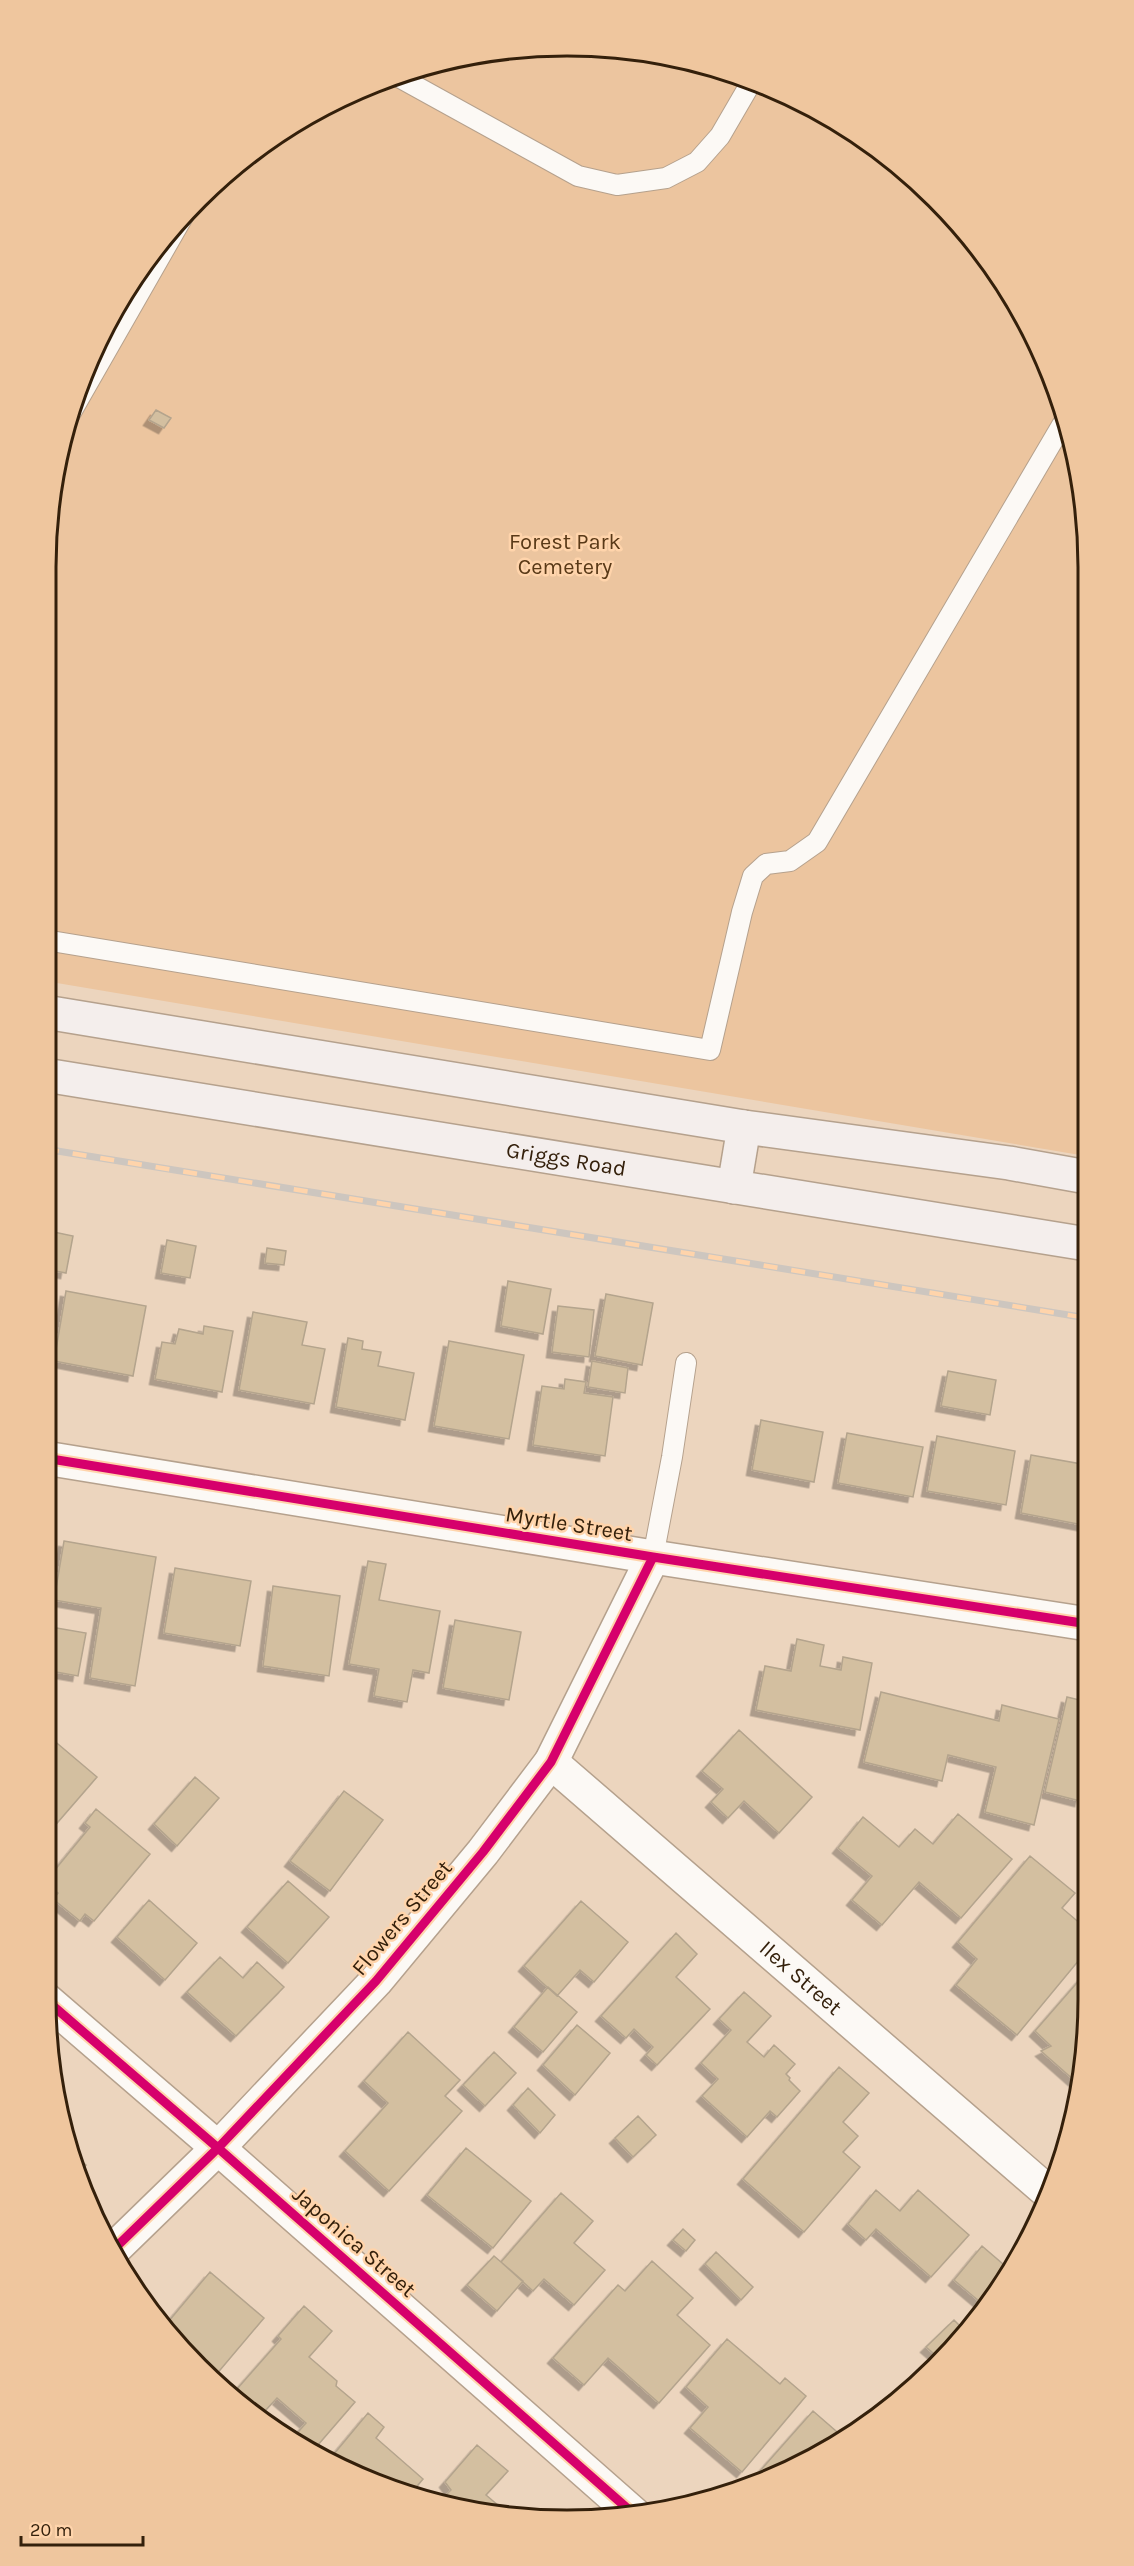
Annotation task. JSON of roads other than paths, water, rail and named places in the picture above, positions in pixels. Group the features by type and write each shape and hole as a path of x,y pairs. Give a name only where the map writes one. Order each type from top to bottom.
{"main road":[{"path":"56,1014 744,1127 1010,1163 1078,1176"},
{"name":"Griggs Road","path":"56,1077 1078,1243"},
{"path":"734,1187 744,1127"}],"street":[{"name":"Myrtle Street","path":"56,1460 653,1557 1078,1622"},
{"name":"Flowers Street","path":"119,2245 218,2148 376,1981 483,1852 551,1762 653,1557"},
{"name":"Ilex Street","path":"551,1762 1043,2187"},
{"name":"Japonica Street","path":"56,2009 625,2507"}],"lane":[{"path":"407,82 578,176 617,186 666,178 697,162 720,136 748,89"},
{"path":"93,374 158,261"},
{"path":"56,942 710,1050 742,912 753,876 766,864 790,861 817,842 1059,430"},
{"path":"653,1557 672,1457 686,1363"}],"railway":[{"path":"56,1151 1078,1317"}],"park label":[{"name":"Forest Park Cemetery","path":"565,554"}]}
